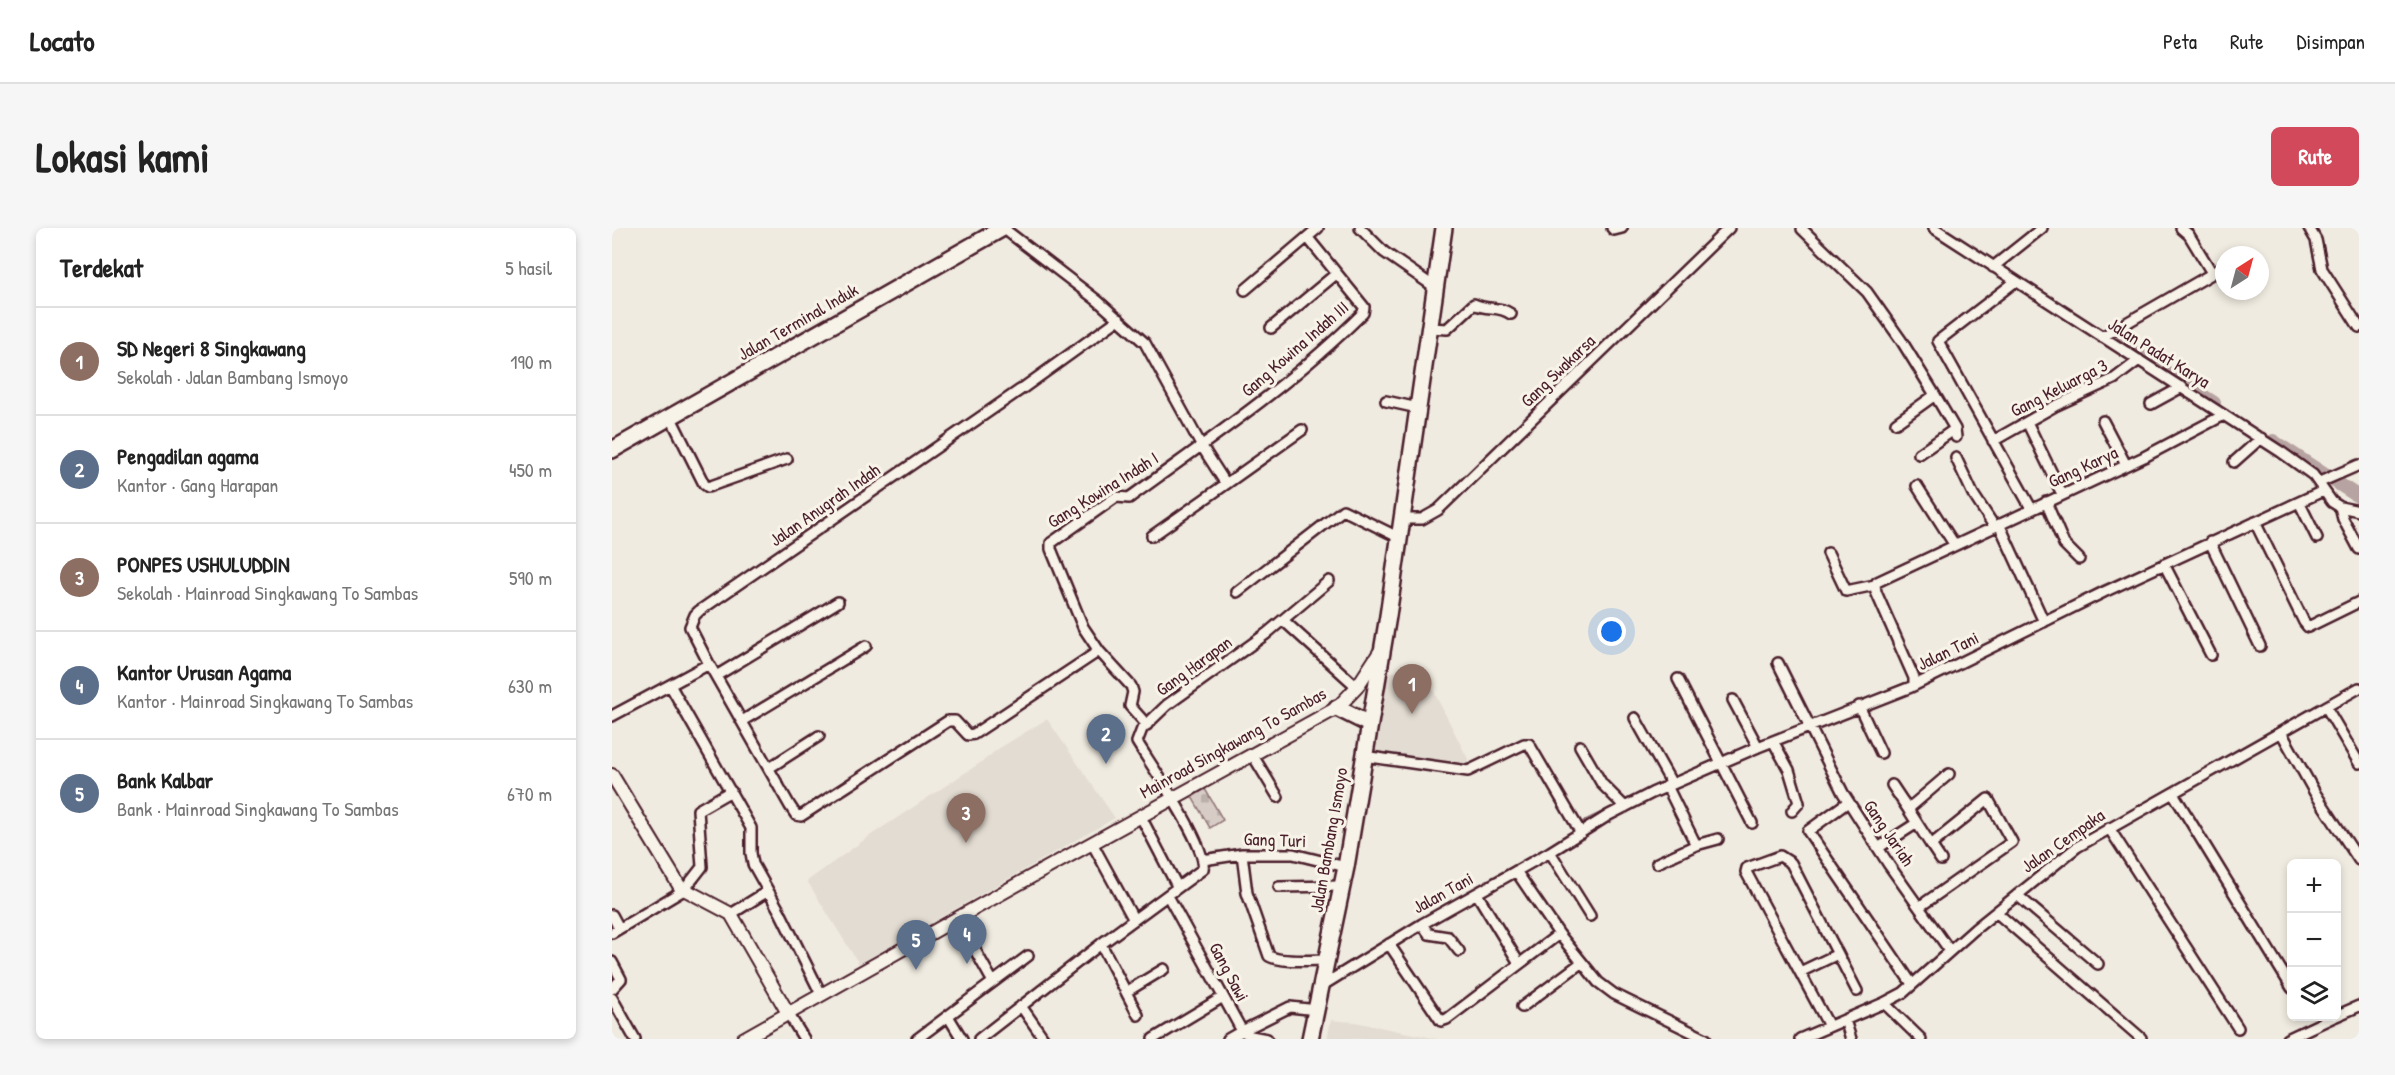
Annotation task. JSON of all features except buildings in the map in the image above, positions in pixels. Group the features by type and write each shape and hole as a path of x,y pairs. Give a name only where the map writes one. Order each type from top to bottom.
{"main road":[{"name":"Mainroad Singkawang To Sambas","path":"1383,647 1400,538 1408,519 1418,408 1437,329 1436,288 1444,228"},
{"name":"Jalan Terminal Induk","path":"612,450 996,229"},
{"name":"Jalan Bambang Ismoyo","path":"1310,1039 1326,983 1327,960 1346,867 1383,647"},
{"path":"1337,708 1369,724"}],"street":[{"path":"1245,290 1318,228"},
{"path":"1360,228 1384,252 1436,288"},
{"path":"1612,228 1614,230 1622,228"},
{"name":"Gang Swakarsa","path":"1408,519 1427,518 1438,510 1729,228"},
{"path":"1996,265 2042,228"},
{"path":"2181,228 2189,235 2212,273"},
{"path":"2309,228 2316,240 2322,269 2359,327"},
{"path":"996,229 1119,319 1145,343 1202,446 1226,484"},
{"path":"1802,229 1867,292 1901,340 1956,433 1918,454"},
{"name":"Jalan Padat Karya","path":"1941,230 2102,337 2261,438 2308,471 2340,507"},
{"name":"Gang Kowina Indah III","path":"1202,446 1274,393 1363,313 1364,307 1308,238"},
{"path":"2102,337 2215,272"},
{"path":"1271,328 1336,274"},
{"path":"2016,281 1938,341 2031,508"},
{"path":"1437,329 1474,304 1484,309 1503,310 1511,314"},
{"name":"Jalan Anugrah Indah","path":"709,664 690,627 699,611 1022,389 1119,319"},
{"name":"Gang Keluarga 3","path":"1993,441 2085,391 2114,379 2139,360"},
{"path":"2151,404 2182,387"},
{"path":"1896,423 1935,395"},
{"path":"1386,401 1418,408"},
{"name":"Gang Karya","path":"1828,553 1846,591 1875,585 1954,544 2126,465 2224,415"},
{"path":"670,416 704,484 708,487 787,459"},
{"path":"2103,421 2126,465"},
{"path":"2027,422 2062,494"},
{"path":"1152,536 1302,430"},
{"path":"2234,462 2261,438"},
{"name":"Gang Kowina Indah I","path":"1147,725 1130,706 1133,692 1131,686 1099,651 1083,627 1051,549 1051,543 1116,497 1129,498 1202,446"},
{"path":"1956,458 1973,494 1996,525 2042,617"},
{"name":"Jalan Tani","path":"1326,983 1389,944 1519,875 1580,830 1720,759 1773,741 1807,724 1860,706 1914,682 2042,617 2299,502 2335,476 2359,465"},
{"path":"1917,486 1954,544"},
{"path":"2046,502 2064,544 2079,559"},
{"path":"2299,502 2317,538"},
{"path":"2359,511 2340,507 2343,519 2359,549"},
{"path":"1237,592 1343,510 1400,538"},
{"path":"2254,522 2308,627 2359,602"},
{"path":"2210,542 2260,646"},
{"path":"2164,564 2211,655"},
{"name":"Gang Harapan","path":"1147,725 1167,705 1283,620 1329,581"},
{"path":"1875,585 1914,682"},
{"path":"716,676 838,602"},
{"path":"1283,620 1357,687"},
{"path":"742,721 866,646"},
{"name":"Mainroad Singkawang To Sambas","path":"743,1039 1337,708 1357,687 1383,647"},
{"path":"612,716 709,664 794,813 798,816 804,815 948,721 955,721 968,735 974,734 1099,651"},
{"name":"Gang Jariah","path":"1778,663 1848,802 1950,951"},
{"path":"1678,679 1752,823"},
{"path":"670,685 751,828 753,864 821,994"},
{"name":"Jalan Cempaka","path":"1800,1039 1903,993 1996,912 2077,847 2359,688"},
{"path":"1733,700 1757,745"},
{"path":"1860,706 1881,753"},
{"path":"2326,707 2359,763"},
{"path":"1635,718 1696,845"},
{"path":"979,1039 1204,867 1192,833 1137,742 1142,729 1147,725"},
{"path":"2281,732 2318,798 2359,860"},
{"path":"769,768 819,736"},
{"path":"1773,741 1797,791 1799,803 1792,811"},
{"path":"1364,756 1468,771 1524,744 1529,744 1580,830"},
{"path":"1580,746 1602,784 1625,807"},
{"path":"1252,754 1278,797"},
{"path":"1908,809 1949,774"},
{"path":"612,775 667,868 684,890 731,914 804,1039"},
{"path":"1892,785 1941,860"},
{"path":"612,915 616,931 684,890 702,867 698,810 731,791"},
{"path":"2173,793 2287,979"},
{"path":"1919,907 2012,842 1988,799 1931,845"},
{"path":"1848,802 1808,831 1912,984"},
{"path":"1140,817 1176,884"},
{"path":"1878,848 1917,823"},
{"path":"2109,828 2238,1028"},
{"path":"1657,863 1696,845 1718,839"},
{"path":"1092,843 1134,920"},
{"path":"1550,852 1590,916"},
{"path":"1242,854 1247,893 1269,956 1284,960 1327,960"},
{"name":"Gang Turi","path":"1203,860 1242,854 1303,855 1346,867"},
{"path":"1829,1026 1746,872 1750,865 1780,856 1791,862 1857,991"},
{"path":"1519,875 1559,934 1605,989 1706,1039"},
{"path":"1279,887 1342,886"},
{"path":"731,914 768,891"},
{"path":"2017,895 2098,964"},
{"name":"Gang Sawi","path":"1168,896 1242,1031"},
{"path":"1479,898 1519,963"},
{"path":"1996,912 2140,1038"},
{"path":"957,918 993,982"},
{"path":"1424,927 1434,936 1447,936 1460,951"},
{"path":"1389,944 1441,1021 1559,934"},
{"path":"1101,944 1138,1015"},
{"path":"1800,972 1838,954"},
{"path":"917,1039 1028,956"},
{"path":"612,962 621,980 612,989"},
{"path":"1522,1007 1581,963"},
{"path":"1126,992 1164,969"},
{"path":"1153,1039 1223,997"},
{"path":"612,998 635,1039"},
{"path":"1884,1003 1921,1039"},
{"path":"1021,1006 1044,1039"},
{"path":"2341,1014 2359,1006"},
{"path":"1228,1039 1290,1007 1317,1010"},
{"path":"948,1016 962,1039"},
{"path":"1845,1020 1851,1039"},
{"path":"2288,1039 2326,1021"},
{"path":"1242,1031 1251,1036 1267,1039"}],"shaded area":[{"path":"1387,671 1426,676 1468,759 1467,769 1371,752"},
{"path":"1047,719 1115,818 859,964 807,881 998,749"},
{"path":"1331,1020 1355,1022 1438,1039 1327,1039"}],"green space":[{"path":"1205,789 1223,820 1210,828 1192,797"}],"waterway":[{"path":"2108,335 2214,403"},
{"path":"2273,441 2359,497"},
{"path":"2324,486 2357,471"},
{"path":"2044,616 2102,586 2253,518"},
{"path":"2017,630 2039,618"},
{"path":"1974,651 1993,642"},
{"path":"1917,678 1939,668"},
{"path":"1812,721 1912,680"},
{"path":"1787,731 1806,723"},
{"path":"1625,801 1649,789"},
{"path":"1580,825 1617,805"},
{"path":"1554,855 1577,840"},
{"path":"1481,897 1515,877"},
{"path":"1426,927 1476,900"},
{"path":"1413,935 1421,930"}],"place":[{"name":"SD Negeri 8 Singkawang","path":"1412,714"},
{"name":"Pengadilan agama","path":"1106,764"},
{"name":"PONPES USHULUDDIN","path":"966,843"},
{"name":"Kantor Urusan Agama","path":"967,964"},
{"name":"Bank Kalbar","path":"916,970"}]}
